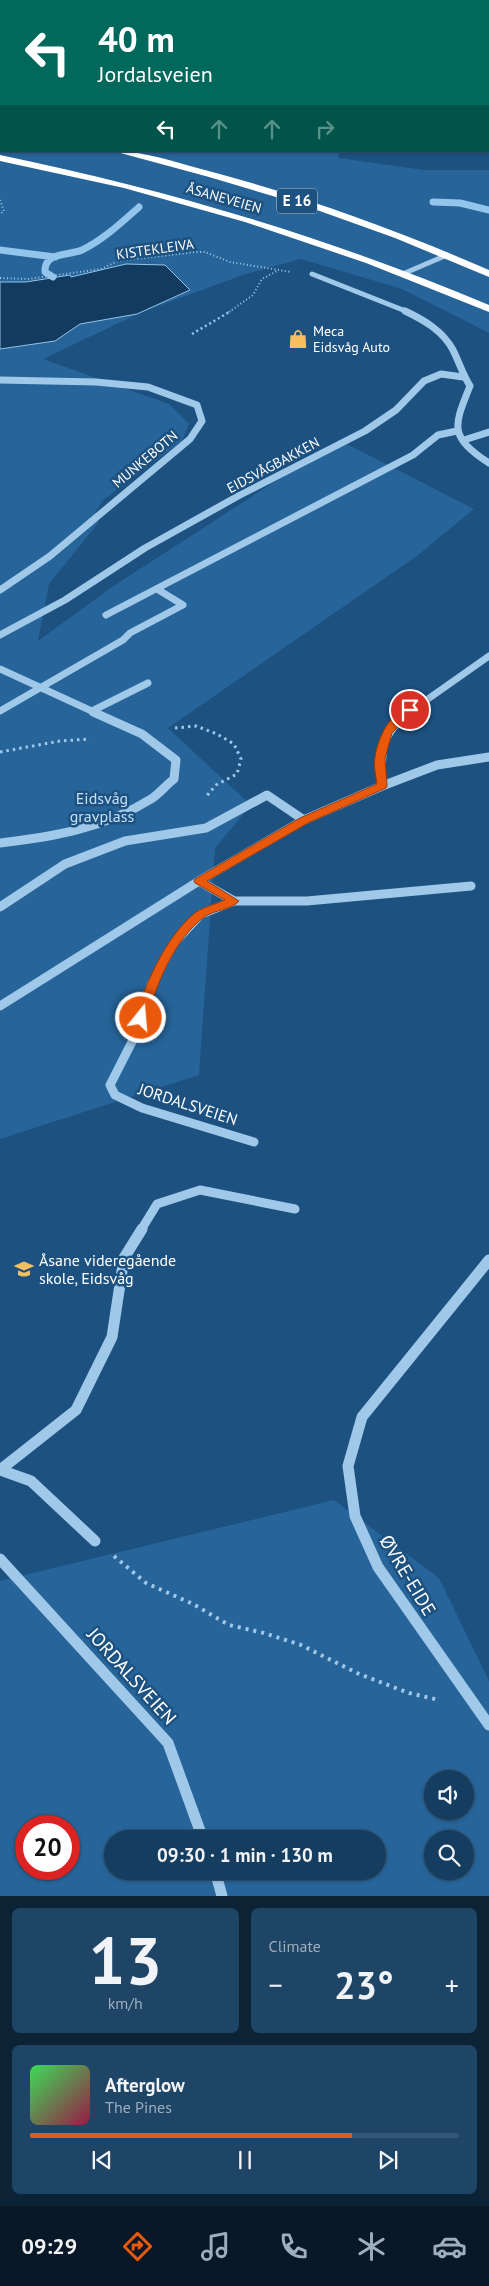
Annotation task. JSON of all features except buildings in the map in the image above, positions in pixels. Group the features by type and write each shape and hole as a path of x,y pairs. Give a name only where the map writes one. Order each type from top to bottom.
{"highway":[{"name":"ÅSANEVEIEN","path":"121,152 280,195 360,221 447,255 489,274"},
{"name":"ÅSANEVEIEN","path":"0,158 123,184 292,232 405,273 489,309"}],"street":[{"path":"405,273 447,255"},
{"path":"312,274 405,311 440,333 457,355 463,377 470,386 457,420 457,431 478,456 489,463"},
{"name":"EIDSVÅGBAKKEN","path":"0,636 65,600 146,548 231,500 365,431 396,410 424,381 441,374 463,377"},
{"name":"MUNKEBOTN","path":"0,380 96,382 148,387 197,405 202,421 190,438 50,556 0,590"},
{"path":"106,615 413,455 438,435 457,431"},
{"path":"464,440 489,432"},
{"path":"0,711 40,686 123,640 130,633 183,605 157,589"},
{"path":"382,786 380,758 387,732 395,722 489,656"},
{"path":"0,669 94,710 142,734 176,760 174,779 152,799 105,822 44,838 0,844"},
{"path":"94,710 148,683"},
{"path":"0,1006 199,881 304,820 382,786 437,765 489,757"},
{"path":"0,907 65,864 125,841 206,828 267,795 304,820"},
{"name":"JORDALSVEIEN","path":"199,881 234,901"},
{"name":"JORDALSVEIEN","path":"254,1142 142,1108 115,1095 110,1085 136,1034 151,985 174,943 201,914 234,901 307,901 472,886"},
{"path":"0,1470 76,1410 112,1337 124,1258 157,1204 200,1190 295,1209"},
{"name":"ØVRE-EIDE","path":"489,1260 362,1417 348,1466 355,1516 378,1567 489,1725"},
{"path":"0,1470 31,1481 95,1541"},
{"name":"JORDALSVEIEN","path":"0,1559 168,1743 200,1830"},
{"path":"218,1880 222,1896"}],"path":[{"path":"0,200 4,211 0,214"},
{"name":"KISTEKLEIVA","path":"0,278 33,278 68,274 102,269 118,261 196,252 205,252 230,262 277,271 312,274"},
{"path":"192,334 240,305 253,294 262,279 277,271"},
{"path":"142,734 159,729 196,726 217,734 234,744 241,759 237,774 216,785 200,804 196,816 206,828"},
{"path":"0,752 60,741 96,738"},
{"path":"95,1541 146,1582 192,1604 229,1625 264,1633 301,1645 359,1674 410,1693 449,1703 471,1701"}],"green space":[{"name":"Eidsvåg gravplass","path":"0,152 338,152 339,158 424,170 489,170 489,333 402,289 301,259 246,274 142,312 43,359 169,404 189,424 182,441 102,501 94,515 99,522 49,584 38,641 112,587 339,440 474,509 417,556 168,728 251,805 215,848 199,1075 0,1139 0,349 55,341 80,324 137,314 126,264 70,277 70,275 26,282 0,282"},
{"path":"334,1500 439,1578 489,1681 489,1896 0,1896 0,1581"}],"shaded area":[{"path":"126,264 165,265 190,290 137,314 80,324 55,341 0,349 0,282 26,282 70,275 71,277"}],"waterway":[{"path":"433,202 460,203 489,210"},
{"path":"53,257 77,252 90,246 112,231 139,207"},
{"path":"0,250 53,257"},
{"path":"53,257 46,265 45,272 53,277"}],"place":[{"name":"Meca Eidsvåg Auto","path":"298,339"},
{"name":"Åsane videregående skole, Eidsvåg","path":"24,1269"}],"route":[{"path":"141,1018 151,985 174,943 201,914 234,901 199,881 304,820 382,786 380,758 387,732 395,722 410,710"}]}
